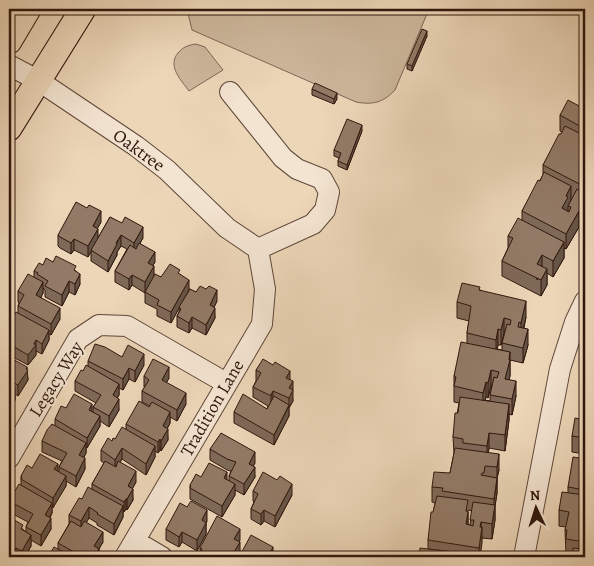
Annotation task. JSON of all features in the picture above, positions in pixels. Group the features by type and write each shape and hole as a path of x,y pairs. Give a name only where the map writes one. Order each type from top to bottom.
{"main road":[{"path":"9,41 28,9"},
{"path":"9,128 83,9"}],"street":[{"name":"Oaktree","path":"9,65 39,82 136,146 167,170 227,228 258,249"},
{"path":"230,92 282,158 297,169 322,179 329,192 325,210 313,224 258,249"},
{"name":"Tradition Lane","path":"130,549 262,324 265,289 258,249"},
{"path":"524,557 560,368 575,322 585,301"},
{"name":"Legacy Way","path":"9,458 78,339 99,324 127,326 226,383"},
{"path":"130,549 162,557"}],"shaded area":[{"path":"187,9 429,9 395,90 382,100 367,103 356,102 192,30"},
{"path":"196,44 205,47 223,70 189,91 176,73 174,63 175,58 182,49"}],"building":[{"path":"422,29 427,31 412,66 407,64"},
{"path":"315,83 337,93 334,99 312,89"},
{"path":"585,99 585,129 560,115 568,100 581,107"},
{"path":"347,119 362,125 347,165 338,161 341,153 334,150"},
{"path":"565,126 585,136 585,187 543,165"},
{"path":"544,172 571,186 562,208 569,212 571,207 568,206 577,189 585,193 585,215 579,211 566,234 522,211"},
{"path":"76,202 87,208 89,205 101,211 93,226 98,229 88,246 74,239 71,243 58,235"},
{"path":"110,217 122,223 125,217 143,227 134,243 121,235 108,261 91,250"},
{"path":"518,218 564,242 553,261 542,255 537,264 547,269 541,280 502,261 513,238 508,236"},
{"path":"139,243 155,252 148,263 154,266 145,282 132,275 129,279 115,271 130,245 136,249"},
{"path":"56,256 76,266 74,270 80,274 75,284 69,281 62,295 45,286 48,281 34,271 39,263 43,265 46,258 53,262"},
{"path":"170,264 180,270 178,273 189,280 171,312 157,305 159,300 145,292 155,274 161,277"},
{"path":"28,274 43,282 36,295 60,308 51,324 18,306 24,295 18,291"},
{"path":"462,283 480,287 479,290 526,301 521,323 519,322 518,327 528,329 523,348 502,343 507,324 510,325 511,320 504,318 501,330 498,329 496,340 467,333 471,306 457,302"},
{"path":"200,286 206,289 209,286 217,290 210,305 215,308 206,325 192,317 189,323 177,316 181,309 179,307 190,289 196,292"},
{"path":"16,312 49,330 42,344 36,340 34,344 36,345 28,355 11,345 14,340 9,337 9,325"},
{"path":"461,342 510,352 505,379 516,381 512,399 490,395 494,377 497,378 499,372 491,370 483,393 454,386 456,377 454,376"},
{"path":"95,344 105,347 122,357 128,345 144,354 135,371 129,368 123,379 88,361"},
{"path":"9,357 27,367 26,369 28,370 18,385 9,380"},
{"path":"153,359 169,367 162,380 186,393 177,410 142,391 149,380 144,376"},
{"path":"263,359 273,365 275,362 290,371 286,378 293,381 289,388 293,390 289,398 273,391 269,395 253,387 261,373 256,370"},
{"path":"86,365 119,384 113,395 119,399 109,416 93,407 101,395 75,381"},
{"path":"9,385 15,389 9,401"},
{"path":"74,394 92,404 89,410 100,416 87,438 55,419 61,406 66,408"},
{"path":"243,394 267,409 274,396 289,405 274,435 234,412"},
{"path":"460,397 509,404 505,435 489,433 487,446 463,443 463,439 453,437 455,413 458,413"},
{"path":"139,401 149,407 152,402 170,412 163,426 168,429 161,441 160,439 158,442 126,424"},
{"path":"575,418 585,420 585,438 572,436"},
{"path":"52,424 86,443 79,455 85,458 76,476 59,467 67,453 42,441"},
{"path":"122,427 155,446 146,464 122,448 115,460 101,450 108,438 112,441 113,438 115,439"},
{"path":"221,433 255,452 249,464 255,467 244,484 229,476 236,462 210,449"},
{"path":"455,448 499,454 497,467 485,466 484,473 481,475 497,478 494,499 442,491 443,488 432,487 434,472 450,473"},
{"path":"40,454 58,464 54,469 66,476 53,498 21,479 27,465 32,468"},
{"path":"573,457 585,459 585,490 568,487"},
{"path":"105,461 116,467 118,461 136,471 128,486 133,489 124,502 92,484"},
{"path":"209,463 227,472 224,478 235,484 222,506 190,488 196,474 201,477"},
{"path":"263,472 277,480 280,476 292,484 275,516 264,510 261,514 251,509 258,494 253,491"},
{"path":"19,484 52,503 45,515 51,518 41,535 26,527 33,514 9,501"},
{"path":"88,487 123,506 114,524 89,507 81,521 69,515 79,498 82,499"},
{"path":"562,492 584,495 580,519 584,520 585,510 585,542 566,539 567,530 565,530 569,512 559,510"},
{"path":"437,496 468,500 466,524 473,526 474,520 470,520 473,502 495,505 492,524 481,522 479,548 428,540 431,512 433,512"},
{"path":"191,501 207,510 202,520 206,523 197,540 182,532 179,537 166,529 180,503 187,507"},
{"path":"217,516 240,529 234,539 240,542 231,557 225,557 215,552 212,557 201,551 202,549 200,548"},
{"path":"9,517 23,525 21,529 31,535 22,551 16,548 12,554 9,552"},
{"path":"71,521 81,527 84,521 103,532 94,546 99,549 93,557 83,557 58,543"},
{"path":"251,535 273,547 268,557 239,557"},
{"path":"54,547 73,557 48,557"},
{"path":"420,548 485,556 485,557 419,557"},
{"path":"573,548 585,549 585,557 572,557"}]}
